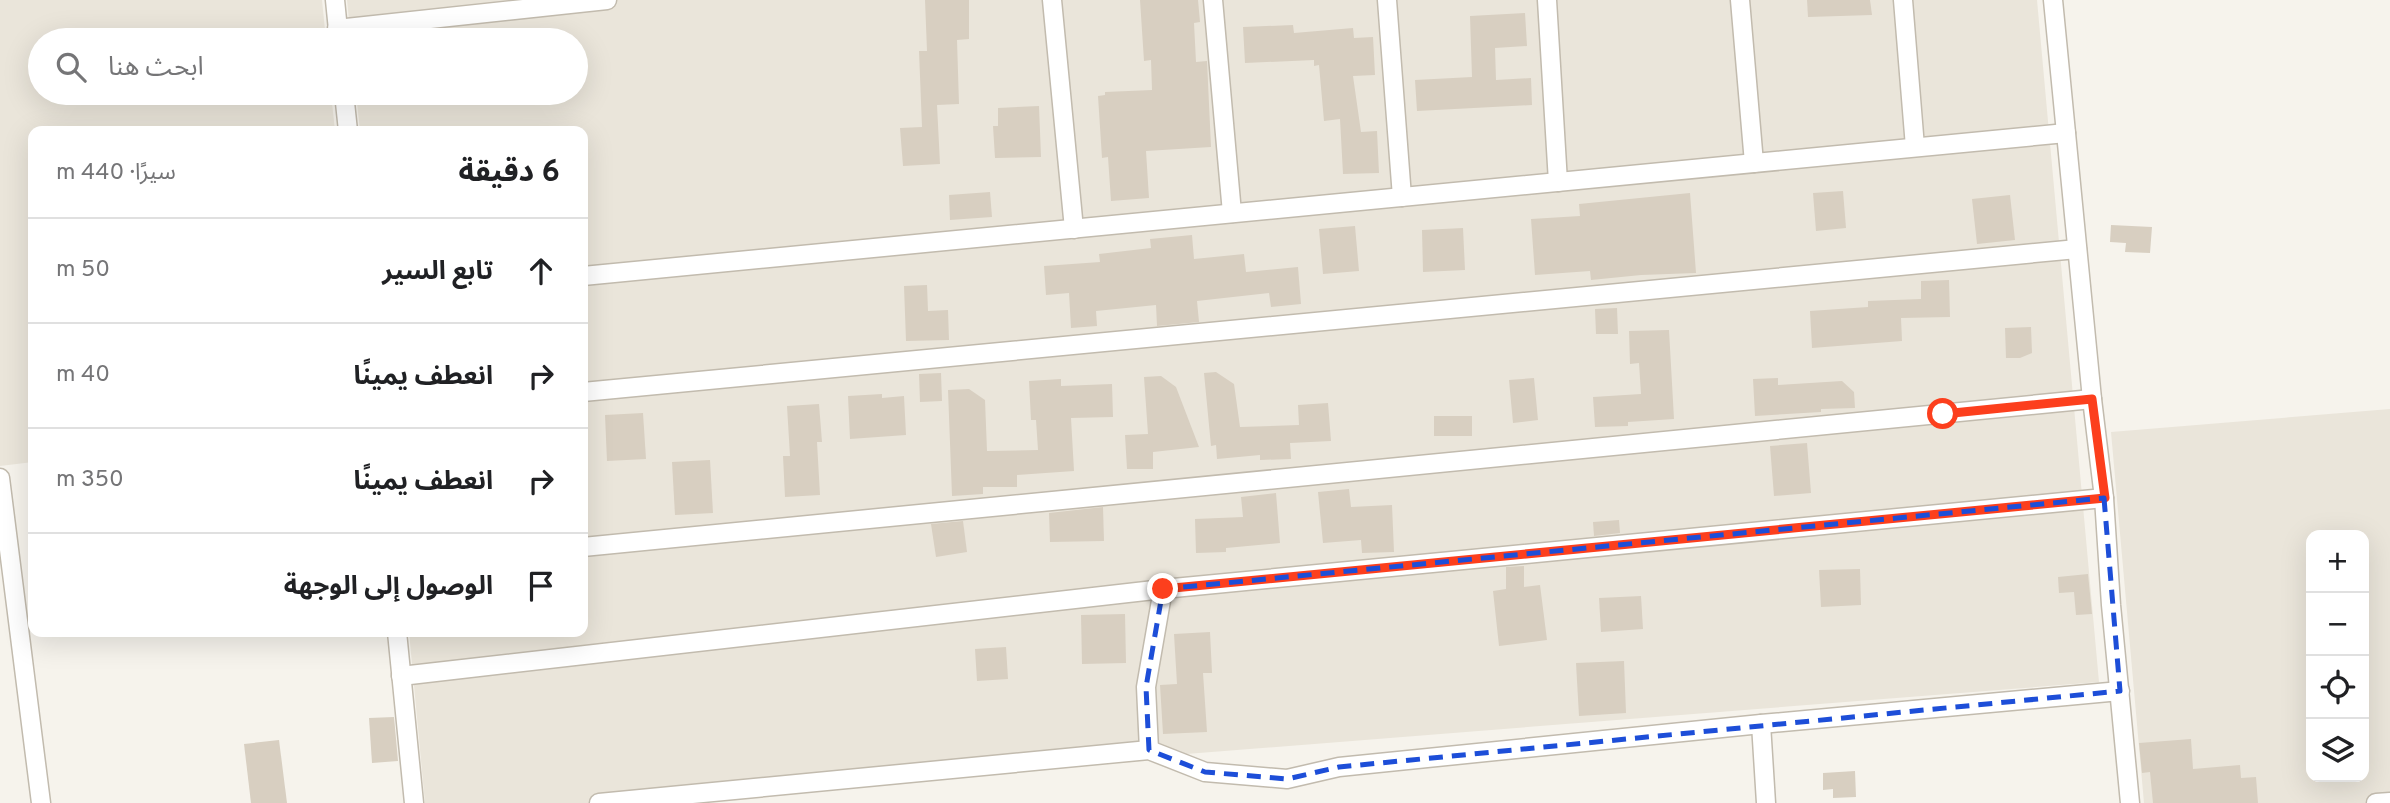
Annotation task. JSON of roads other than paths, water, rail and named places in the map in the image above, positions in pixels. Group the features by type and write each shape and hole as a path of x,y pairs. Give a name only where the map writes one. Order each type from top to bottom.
{"street":[{"path":"335,0 337,28"},
{"path":"385,28 607,0"},
{"path":"1052,0 1074,229"},
{"path":"1213,0 1232,213"},
{"path":"1387,0 1402,197"},
{"path":"1547,0 1558,182"},
{"path":"1740,0 1754,163"},
{"path":"1903,0 1915,147"},
{"path":"2053,0 2092,399 2105,498 2130,803"},
{"path":"345,105 347,126"},
{"path":"588,276 2066,132"},
{"path":"588,392 2077,249"},
{"path":"588,547 2092,399"},
{"path":"0,478 8,604 41,803"},
{"path":"401,676 1163,589 2105,498"},
{"path":"1149,750 1146,687 1163,589"},
{"path":"397,637 414,803"},
{"path":"599,803 1149,750 1205,772 1287,779 1339,767 2120,691"},
{"path":"1761,724 1766,803"},
{"path":"2376,803 2390,802"}]}
